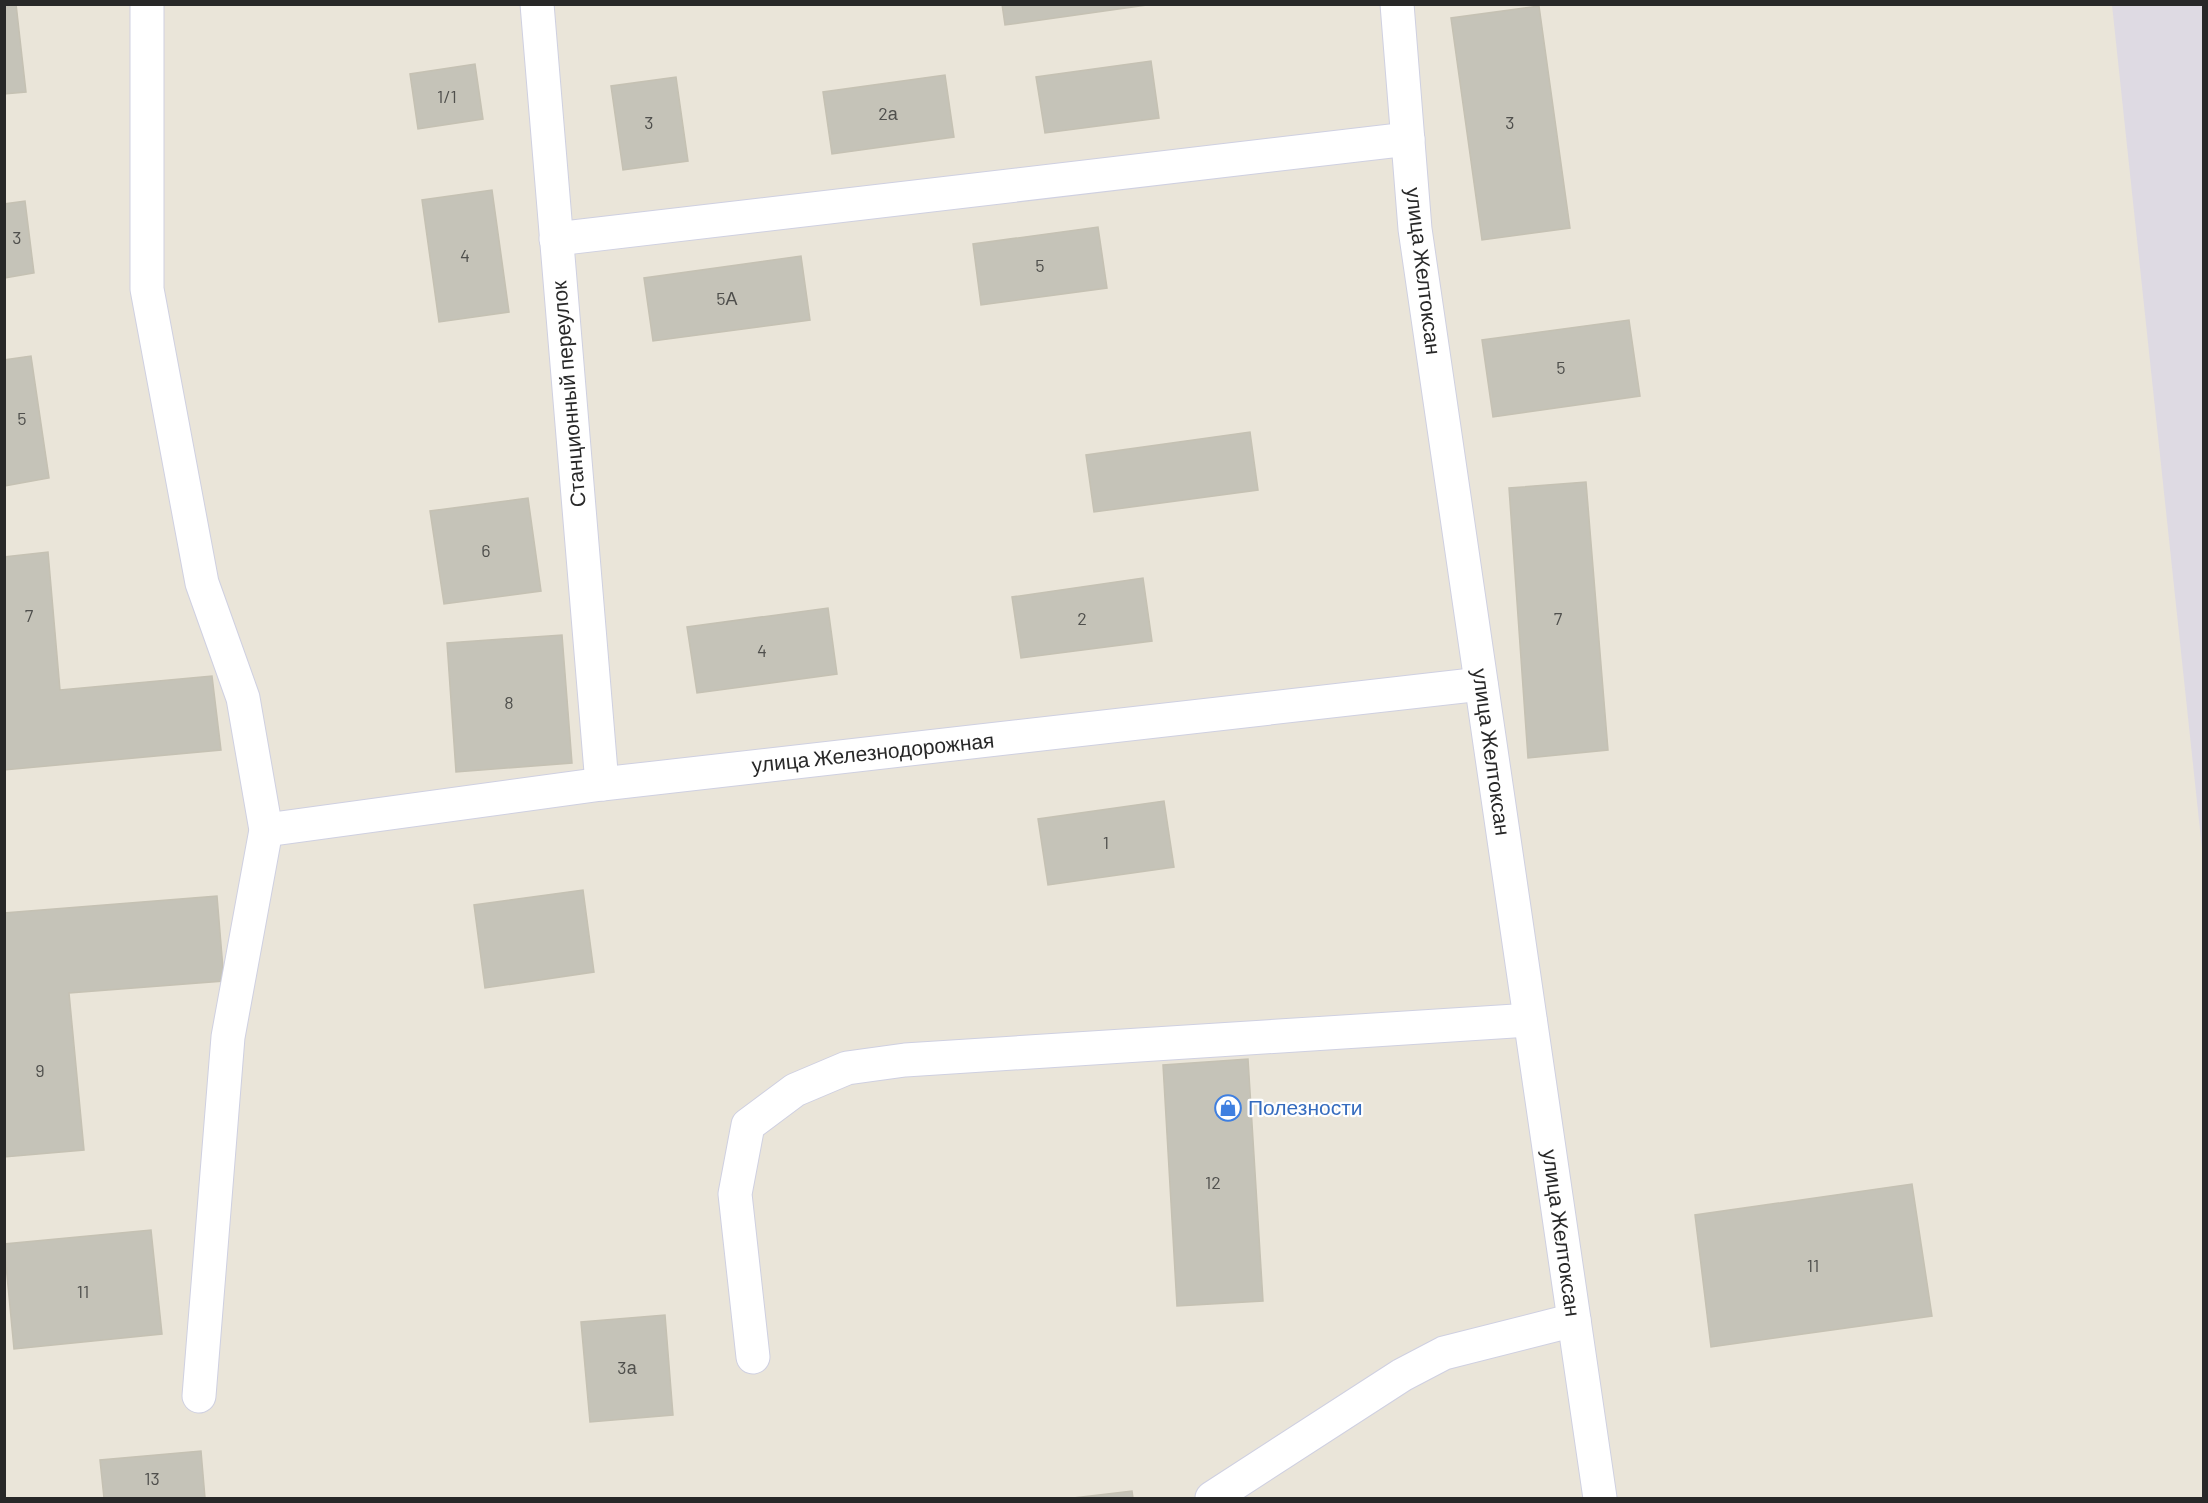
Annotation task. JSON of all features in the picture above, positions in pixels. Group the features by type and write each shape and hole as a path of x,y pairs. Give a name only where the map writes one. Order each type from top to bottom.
{"street":[{"path":"147,4 147,290 202,583 243,698 266,830 228,1037 199,1396"},
{"name":"Станционный переулок","path":"537,4 602,784"},
{"name":"улица Желтоксан","path":"1397,4 1415,229 1600,1498"},
{"path":"556,239 1408,139"},
{"name":"улица Железнодорожная","path":"266,830 602,784 1482,684"},
{"path":"753,1357 735,1194 748,1125 795,1090 847,1068 904,1060 1530,1020"},
{"path":"1212,1498 1402,1375 1444,1353 1574,1320"}],"shaded area":[{"path":"2112,5 2203,5 2203,858"}],"building":[{"path":"4,4 16,4 26,92 4,94"},
{"path":"1002,4 1154,4 1005,25"},
{"path":"1539,6 1570,228 1482,240 1451,18"},
{"path":"1151,61 1159,118 1045,133 1036,77"},
{"path":"475,64 483,119 418,129 410,74"},
{"path":"945,75 954,137 832,154 823,92"},
{"path":"676,77 688,161 623,170 611,86"},
{"path":"492,190 509,312 439,322 422,200"},
{"path":"25,201 34,273 4,278 4,204"},
{"path":"1098,227 1107,288 981,305 973,244"},
{"path":"801,256 810,320 653,341 644,278"},
{"path":"1629,320 1640,396 1493,417 1482,340"},
{"path":"31,356 49,478 4,486 4,360"},
{"path":"1250,432 1258,490 1094,512 1086,455"},
{"path":"1586,482 1608,750 1528,758 1509,488"},
{"path":"528,498 541,591 444,604 430,511"},
{"path":"48,552 60,690 212,676 221,750 4,770 4,557"},
{"path":"1143,578 1152,641 1021,658 1012,597"},
{"path":"828,608 837,674 697,693 687,627"},
{"path":"562,635 572,763 456,772 447,643"},
{"path":"1164,801 1174,867 1048,885 1038,819"},
{"path":"583,890 594,972 485,988 474,905"},
{"path":"217,896 224,981 69,993 84,1150 4,1157 4,913"},
{"path":"1248,1059 1263,1301 1177,1306 1163,1065"},
{"path":"1912,1184 1932,1316 1711,1347 1695,1215"},
{"path":"151,1230 162,1334 14,1349 4,1244"},
{"path":"665,1315 673,1415 590,1422 581,1322"},
{"path":"201,1451 205,1498 104,1498 100,1460"},
{"path":"1132,1491 1133,1498 1073,1498"}],"place":[{"name":"Полезности","path":"1228,1108"}]}
